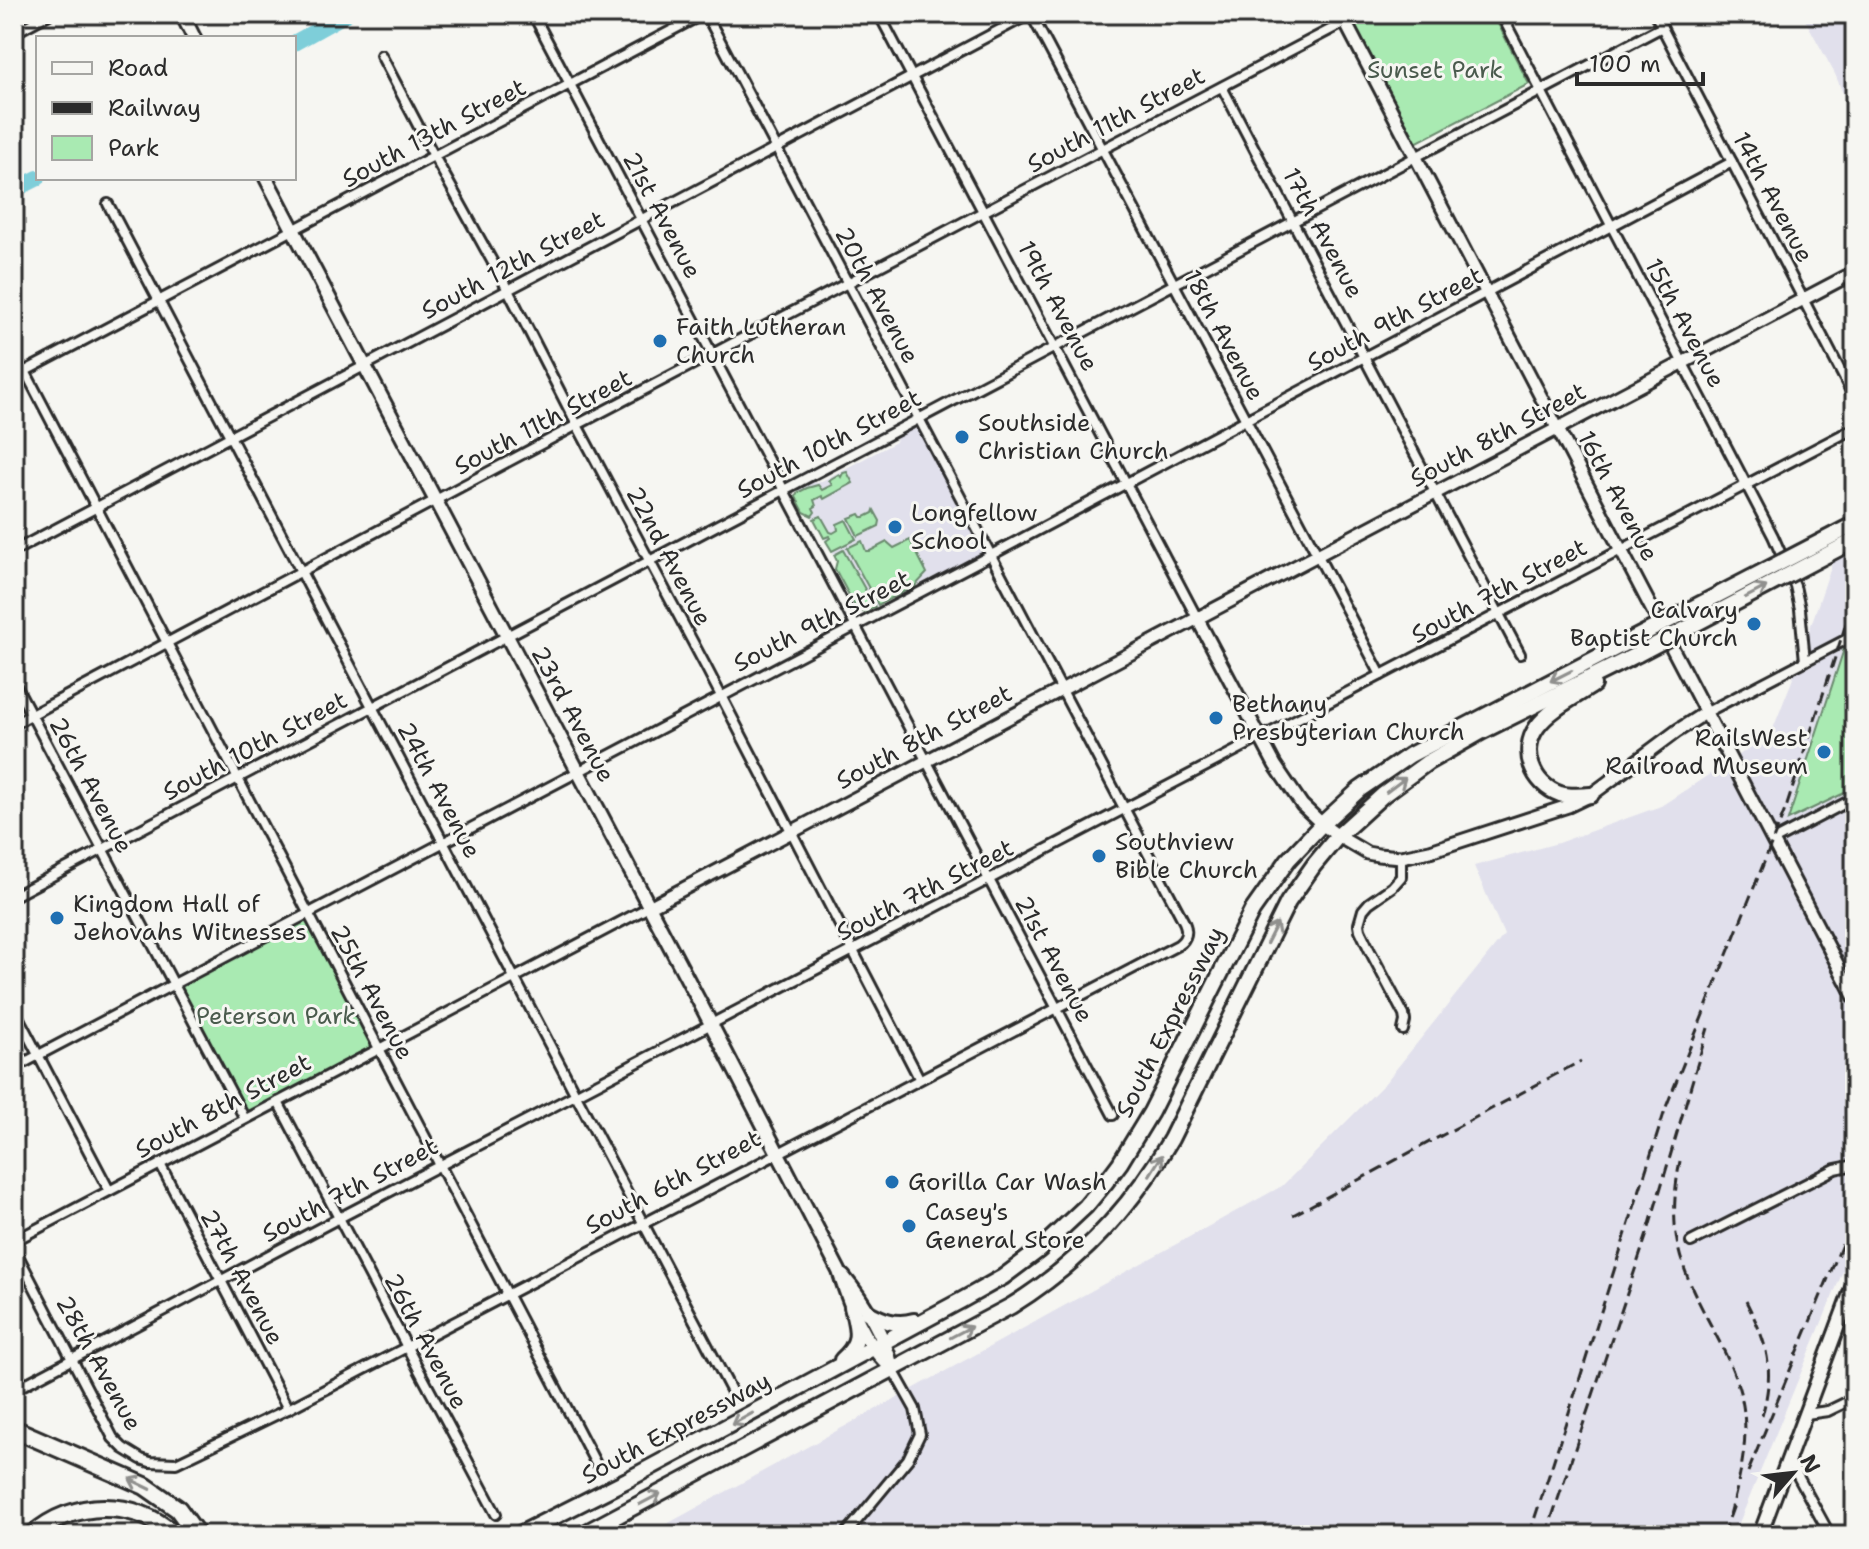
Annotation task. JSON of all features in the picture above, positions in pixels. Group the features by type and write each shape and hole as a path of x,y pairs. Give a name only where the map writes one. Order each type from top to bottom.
{"highway":[{"path":"14,1429 145,1486 178,1509 197,1535"},
{"path":"33,1535 63,1516 84,1509 106,1508 139,1513 174,1535"}],"main road":[{"path":"182,14 193,36"},
{"name":"23rd Avenue","path":"267,180 778,1152 839,1271 852,1307 878,1344 889,1353 892,1368"},
{"name":"South Expressway","path":"581,1535 1011,1306 1077,1258 1122,1211 1156,1166 1288,902 1338,836 1383,795 1428,762 1855,524"},
{"name":"South Expressway","path":"518,1535 934,1315 1003,1277 1039,1250 1086,1206 1120,1163 1151,1112 1252,911 1288,860 1359,790 1410,755 1855,540"},
{"path":"1591,795 1562,795 1543,784 1531,765 1529,753 1532,736 1548,716 1634,647"},
{"name":"23rd Avenue","path":"839,1271 855,1290 867,1312 878,1344"},
{"path":"1760,1535 1806,1414 1850,1311 1855,1280"},
{"path":"833,1368 847,1356 857,1340 852,1307"},
{"path":"867,1312 896,1324 934,1315"}],"street":[{"path":"14,33 49,14"},
{"name":"21st Avenue","path":"533,14 1113,1115"},
{"name":"South 13th Street","path":"14,377 704,14"},
{"name":"20th Avenue","path":"704,14 1063,689 1184,922 1186,936"},
{"name":"19th Avenue","path":"879,14 1285,782 1302,805 1322,824"},
{"name":"South 12th Street","path":"14,551 1031,14"},
{"name":"18th Avenue","path":"1031,14 1381,675"},
{"name":"15th Avenue","path":"1501,14 1773,536 1795,586 1805,661"},
{"name":"14th Avenue","path":"1655,14 1855,399"},
{"name":"South 11th Street","path":"14,724 1222,87 1343,18"},
{"name":"16th Avenue","path":"1343,18 1855,998"},
{"name":"South 10th Street","path":"14,896 1662,27"},
{"name":"22nd Avenue","path":"381,55 508,290 919,1078"},
{"name":"17th Avenue","path":"1222,87 1520,654"},
{"name":"South 9th Street","path":"14,1068 1732,162"},
{"name":"24th Avenue","path":"108,204 734,1396"},
{"name":"South 8th Street","path":"14,1241 1855,272"},
{"name":"25th Avenue","path":"25,371 595,1462"},
{"name":"South 7th Street","path":"14,1390 1855,428"},
{"path":"1322,824 1367,853 1401,857 1430,851 1568,806 1591,795 1705,713 1855,635"},
{"name":"26th Avenue","path":"14,682 245,1119"},
{"path":"1773,841 1855,798"},
{"path":"1401,857 1403,871 1398,881 1369,903 1363,910 1359,924 1404,1015 1403,1030"},
{"name":"South 6th Street","path":"176,1463 288,1409 1178,945 1186,936"},
{"path":"14,1009 109,1190"},
{"name":"26th Avenue","path":"278,1102 496,1514"},
{"name":"27th Avenue","path":"160,1164 288,1409"},
{"path":"1691,1242 1835,1169 1855,1165"},
{"name":"28th Avenue","path":"14,1248 113,1438 133,1455 150,1462 176,1463"},
{"name":"23rd Avenue","path":"845,1535 908,1459 920,1434 915,1409 892,1368"},
{"path":"1806,1414 1828,1411 1855,1398"},
{"path":"1789,1460 1830,1535"}],"shaded area":[{"path":"1802,14 1855,14 1855,123 1835,74"},
{"name":"Longfellow School","path":"911,429 921,432 982,547 981,551 864,612 857,610 835,569 837,561 834,555 812,516 804,512 796,497 799,489 812,482 818,483 896,442 897,436"},
{"path":"1855,496 1855,1242 1734,1535 647,1535 1282,1186 1385,1083 1504,935 1474,866 1558,843 1661,806 1771,734"}],"green space":[{"name":"Sunset Park","path":"1349,14 1493,14 1529,84 1410,146 1350,30"},
{"path":"847,472 853,483 824,499 822,496 814,500 816,506 812,516 804,512 797,493 818,485 822,490 832,485 829,480"},
{"path":"874,510 880,521 879,526 858,536 849,518 860,514 865,517"},
{"path":"821,516 833,533 838,530 837,524 846,520 856,539 832,551 826,541 829,536 824,538 814,519"},
{"path":"910,540 927,573 915,586 878,605 847,548 862,541 866,551 887,542 894,548"},
{"path":"843,550 875,607 864,612 857,610 835,569 837,561 834,555"},
{"path":"1855,643 1855,788 1788,820 1844,649"},
{"name":"Peterson Park","path":"308,913 379,1048 245,1119 173,984"}],"waterway":[{"path":"296,42 346,14"},
{"path":"14,190 36,179"}],"railway":[{"path":"1529,1535 1666,1107 1787,805 1855,596"},
{"path":"1546,1535 1648,1231 1708,1028"},
{"path":"1293,1215 1581,1061"},
{"path":"1680,1161 1675,1216 1680,1257 1731,1366 1742,1400 1745,1429 1743,1458 1730,1515"},
{"path":"1748,1472 1855,1213"},
{"path":"1746,1301 1760,1331 1767,1357 1768,1384 1762,1416"},
{"path":"1723,1535 1734,1505"}],"place":[{"name":"Faith Lutheran Church","path":"660,341"},
{"name":"Southside Christian Church","path":"962,437"},
{"name":"Longfellow School","path":"895,527"},
{"name":"Calvary Baptist Church","path":"1754,624"},
{"name":"Bethany Presbyterian Church","path":"1216,718"},
{"name":"RailsWest Railroad Museum","path":"1824,752"},
{"name":"Southview Bible Church","path":"1099,856"},
{"name":"Kingdom Hall of Jehovahs Witnesses","path":"57,918"},
{"name":"Gorilla Car Wash","path":"892,1182"},
{"name":"Casey's General Store","path":"909,1226"}]}
